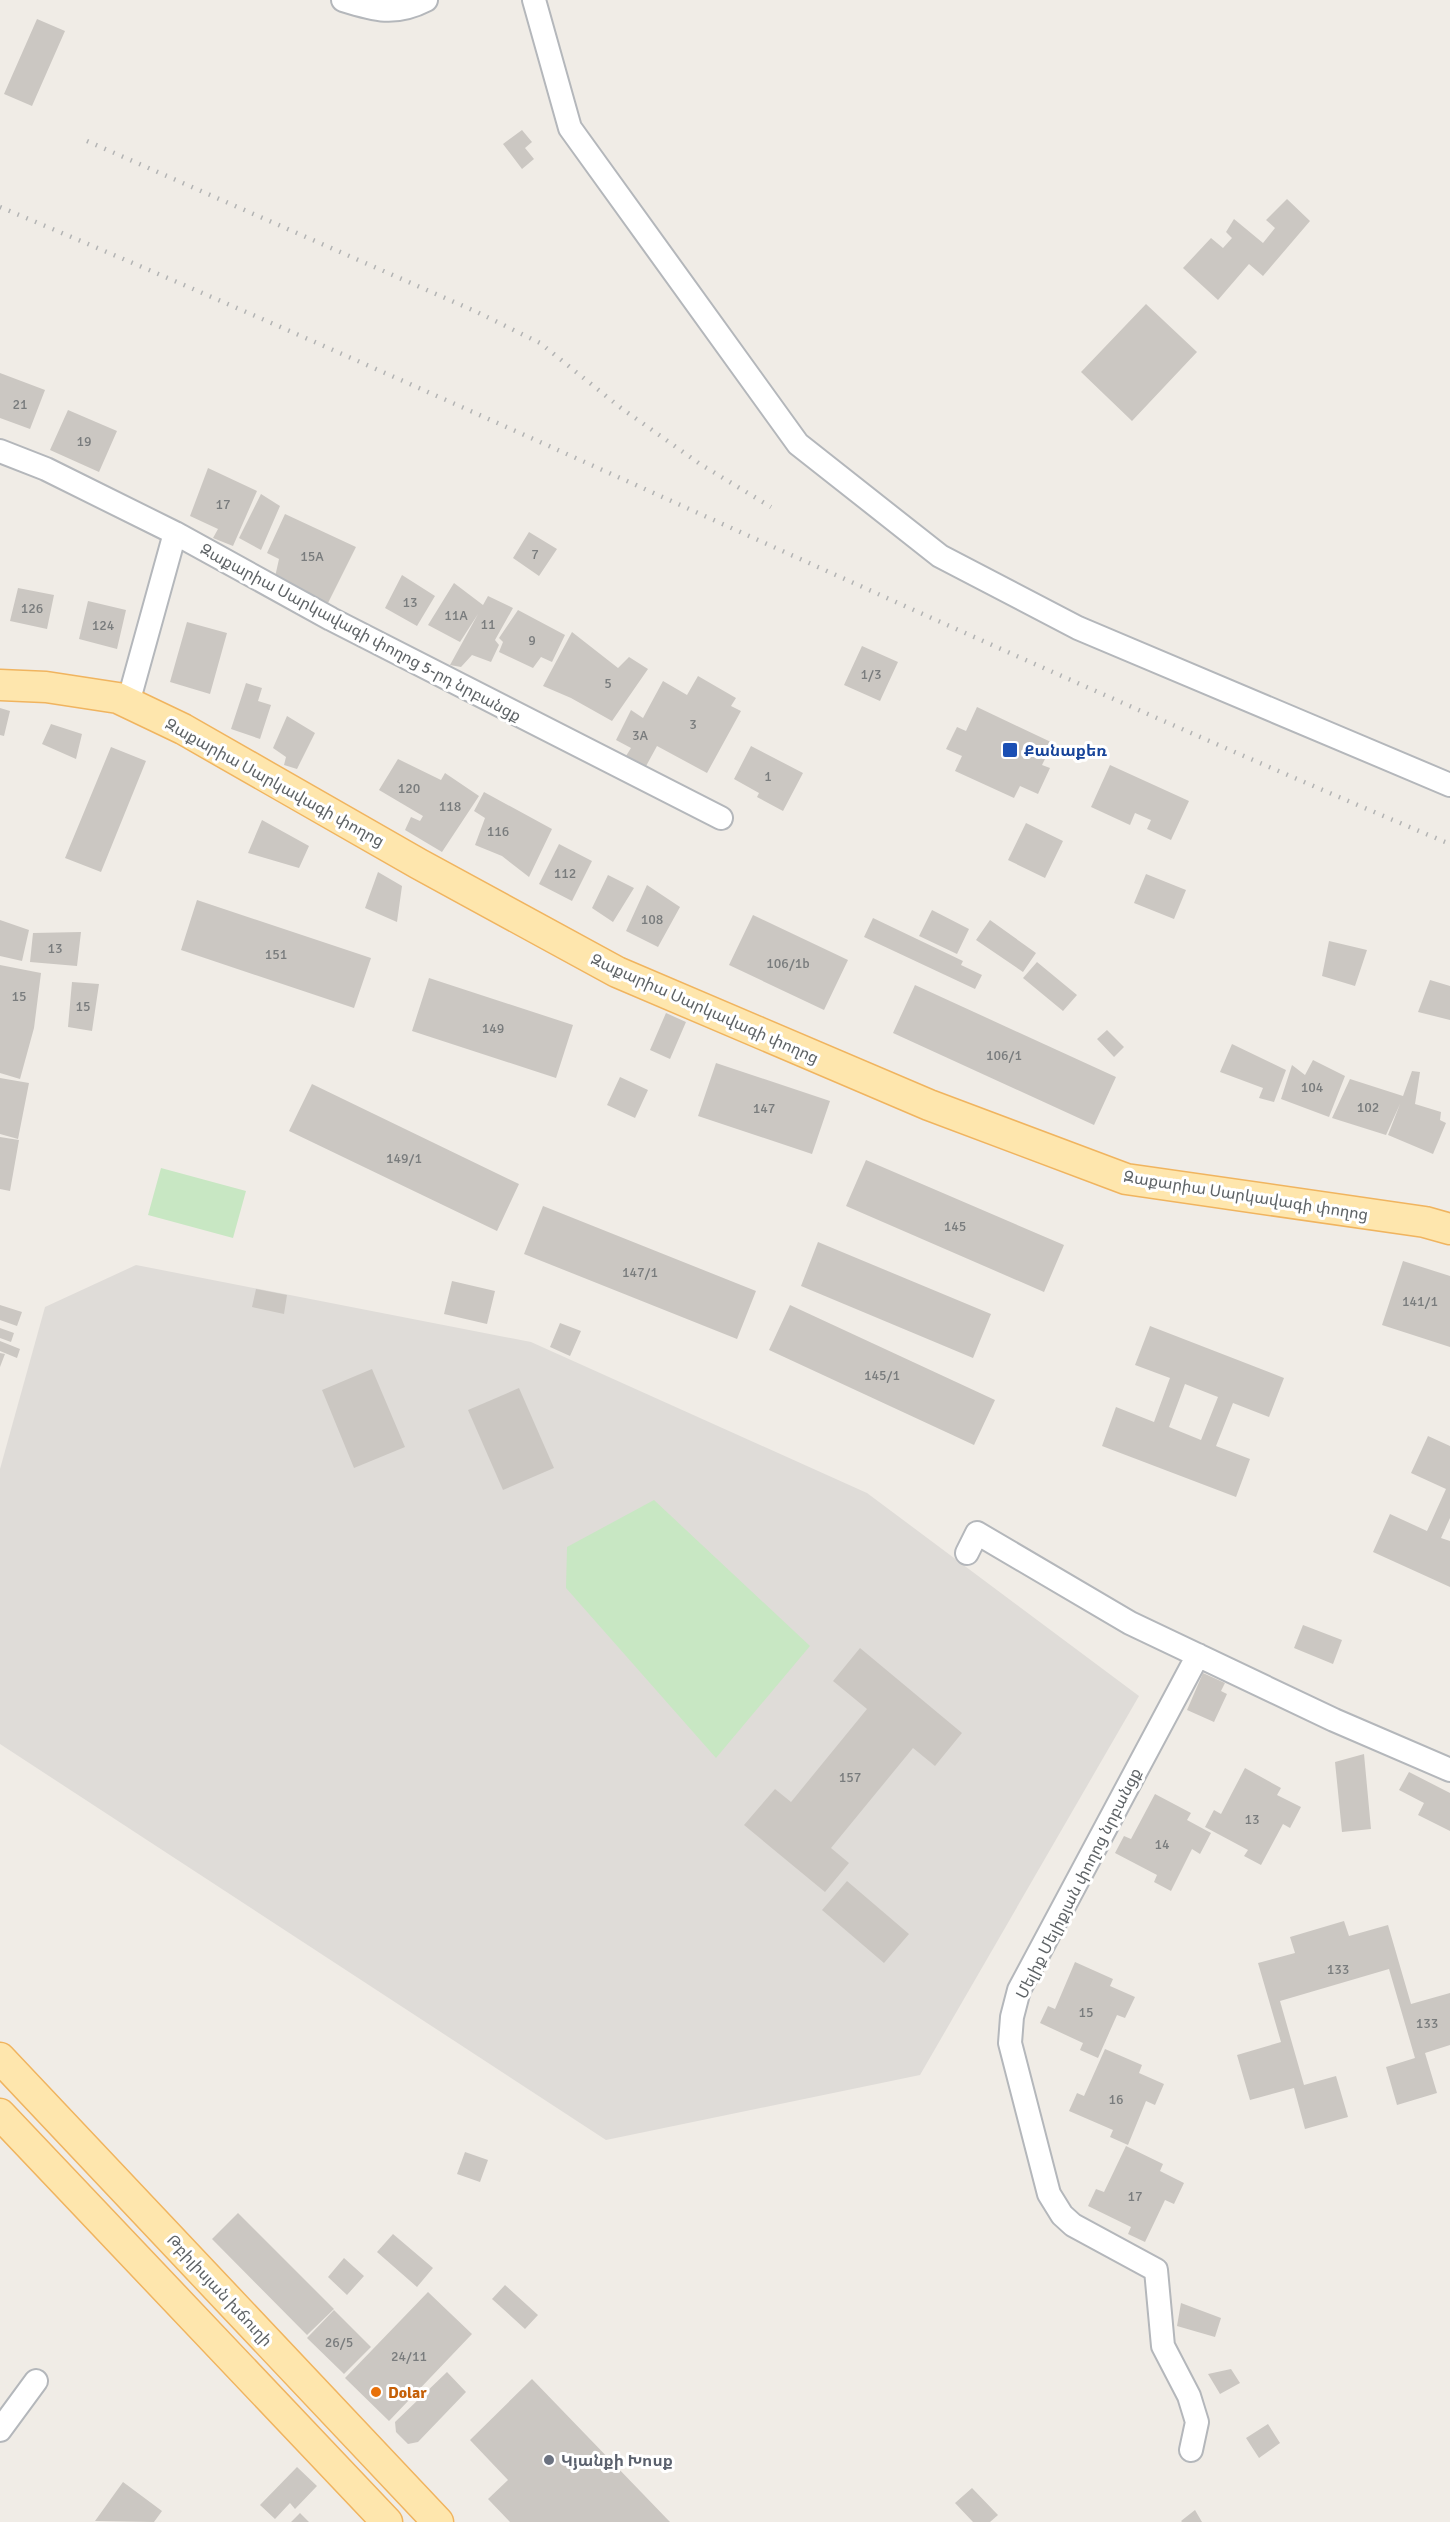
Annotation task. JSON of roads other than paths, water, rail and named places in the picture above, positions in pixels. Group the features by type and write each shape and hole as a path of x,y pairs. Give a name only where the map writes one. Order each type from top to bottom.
{"main road":[{"name":"Զաքարիա Սարկավագի փողոց","path":"0,684 46,687 118,698 222,750 419,864 617,972 929,1105 1126,1179 1425,1222 1450,1229"},
{"name":"Թբիլիսյան խճուղի","path":"0,2058 438,2522"},
{"path":"0,2114 387,2522"}],"street":[{"path":"343,0 377,11 409,9 426,0"},
{"path":"534,0 570,128 798,444 940,556 1078,628 1450,785"},
{"name":"Զաքարիա Սարկավագի փողոց 5-րդ նրբանցք","path":"0,451 46,469 176,533 331,620 721,818"},
{"path":"128,703 176,533"},
{"path":"967,1552 977,1533 1130,1623 1334,1720 1450,1770"},
{"name":"Մելիք Մելիքյան փողոց նրբանցք","path":"1191,2450 1197,2422 1189,2396 1163,2346 1156,2270 1073,2226 1062,2215 1049,2194 1010,2043 1011,2017 1019,1990 1198,1655"},
{"path":"0,2430 36,2382"}],"railway":[{"path":"87,141 477,312 540,343 621,408 700,464 771,507"},
{"path":"0,207 364,363 1086,687 1450,844"}],"place":[{"name":"Քանաքեռ","path":"1010,750"},
{"name":"Dolar","path":"376,2392"},
{"name":"Կյանքի Խոսք","path":"549,2460"}]}
